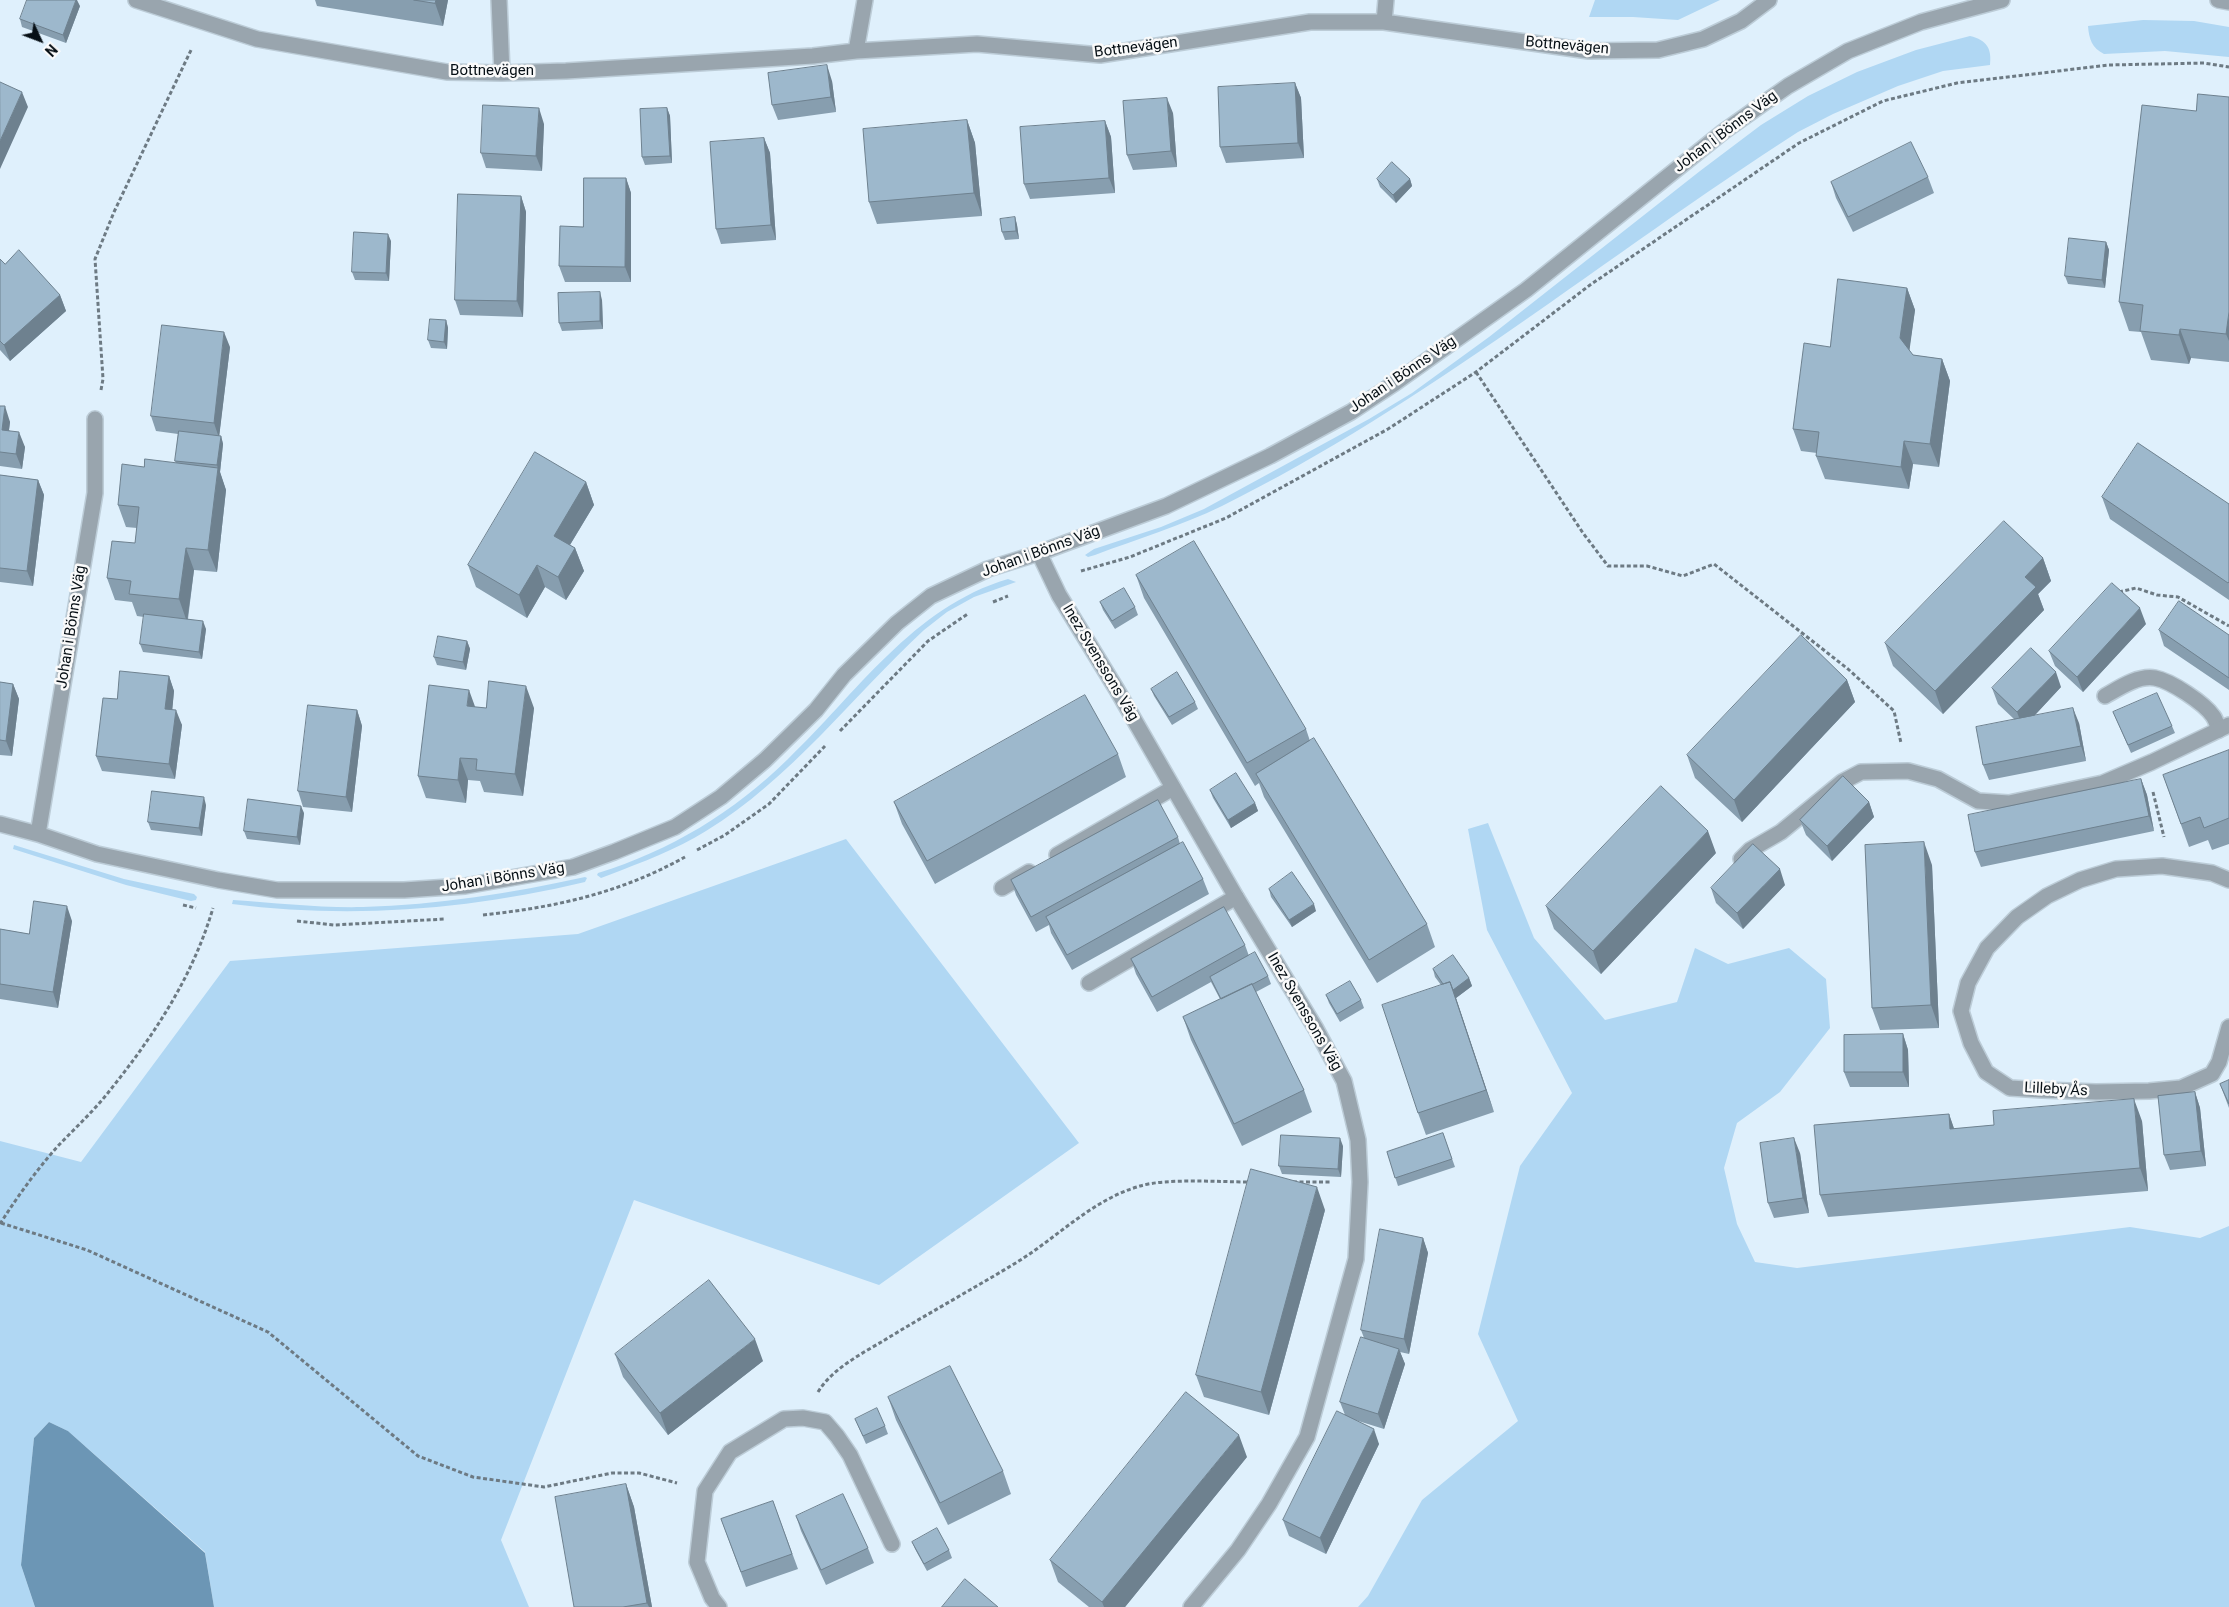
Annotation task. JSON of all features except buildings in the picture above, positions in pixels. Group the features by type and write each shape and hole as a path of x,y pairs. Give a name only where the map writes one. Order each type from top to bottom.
{"street":[{"name":"Bottnevägen","path":"136,0 257,39 447,72 502,73 793,58 856,50 977,44 1100,55 1310,22 1384,22 1589,51 1658,50 1703,39 1741,21 1769,0"},
{"path":"499,0 502,73"},
{"path":"856,50 865,0"},
{"path":"1384,22 1386,0"},
{"name":"Johan i Bönns Väg","path":"0,824 38,834 97,854 218,880 277,890 404,890 465,886 572,867 675,827 721,797 766,760 816,710 844,675 897,623 931,596 988,569 1039,553 1166,506 1270,456 1351,412 1395,384 1526,290 1723,132 1788,86 1848,51 1911,25 2002,0"},
{"path":"2218,0 2229,2"},
{"name":"Johan i Bönns Väg","path":"38,834 95,493 95,419"},
{"name":"Inez Svenssons Väg","path":"1039,553 1059,595 1117,690 1236,897 1316,1028 1344,1081 1358,1140 1360,1182 1356,1259 1307,1437 1270,1504 1238,1550 1191,1607"},
{"path":"1729,871 1750,850 1781,832 1842,782 1861,772 1908,772 1938,779 1978,801 2009,803 2103,783 2224,728 2197,700 2171,685 2154,678 2133,682 2105,696"},
{"path":"1002,888 1173,788"},
{"name":"Lilleby Ås","path":"2229,880 2212,873 2162,866 2116,869 2080,880 2047,896 2018,918 1987,948 1968,983 1961,1011 1970,1043 1986,1072 2010,1088 2096,1092 2149,1092 2181,1088 2212,1074 2219,1062 2229,1027"},
{"path":"1089,983 1236,897"},
{"path":"720,1607 712,1598 697,1562 705,1491 730,1452 784,1419 803,1418 825,1422 850,1455 892,1544"}],"path":[{"path":"95,419 103,379 95,259 114,212 206,21"},
{"path":"1476,372 1583,533 1608,566 1647,566 1683,576 1714,564 1848,668 1894,711 1908,772"},
{"path":"2115,594 2122,590 2136,588 2157,595 2178,597 2229,626"},
{"path":"2146,765 2171,867"},
{"path":"218,880 213,910 184,982 163,1019 110,1090 56,1148 27,1184 0,1223 87,1250 268,1332 418,1456 473,1477 544,1488 612,1473 640,1473 705,1491"},
{"path":"803,1418 823,1385 852,1360 935,1309 1016,1263 1093,1208 1119,1193 1142,1185 1256,1182"},
{"path":"1284,1182 1360,1182"}],"shaded area":[{"path":"1595,0 1720,0 1678,20 1589,17"},
{"path":"2143,20 2194,21 2229,27 2229,57 2165,51 2104,54 2094,46 2090,39 2088,26"},
{"path":"1970,36 1981,40 1987,46 1990,54 1990,65 1943,71 1898,86 1833,114 1798,132 1726,179 1444,376 1298,466 1222,506 1175,526 1095,555 1088,557 1085,555 1094,549 1161,527 1204,509 1369,419 1412,393 1489,337 1761,125 1808,96 1857,72 1916,50"},
{"path":"1008,579 1016,582 974,597 947,612 924,630 793,762 737,810 695,838 671,850 601,878 597,875 676,841 723,813 746,796 788,759 862,681 915,631 943,610 974,592"},
{"path":"1488,823 1534,938 1605,1020 1677,1002 1695,948 1728,964 1789,948 1826,979 1830,1028 1780,1092 1737,1123 1724,1168 1737,1224 1755,1262 1797,1268 2130,1227 2200,1238 2229,1226 2229,1607 1358,1607 1368,1596 1422,1500 1518,1421 1478,1334 1520,1166 1572,1093 1487,930 1468,829"},
{"path":"846,839 1079,1143 879,1285 634,1200 501,1540 529,1607 214,1607 205,1552 68,1431 49,1422 34,1438 21,1565 35,1607 0,1607 0,1141 81,1162 230,961 578,934"},
{"path":"14,845 124,879 194,894 197,897 196,900 191,901 126,885 13,849"},
{"path":"587,878 585,882 541,892 453,905 409,909 321,911 232,904 233,900 347,907 419,904 502,893"},
{"path":"49,1422 68,1431 205,1553 214,1607 35,1607 21,1565 34,1438"}]}
